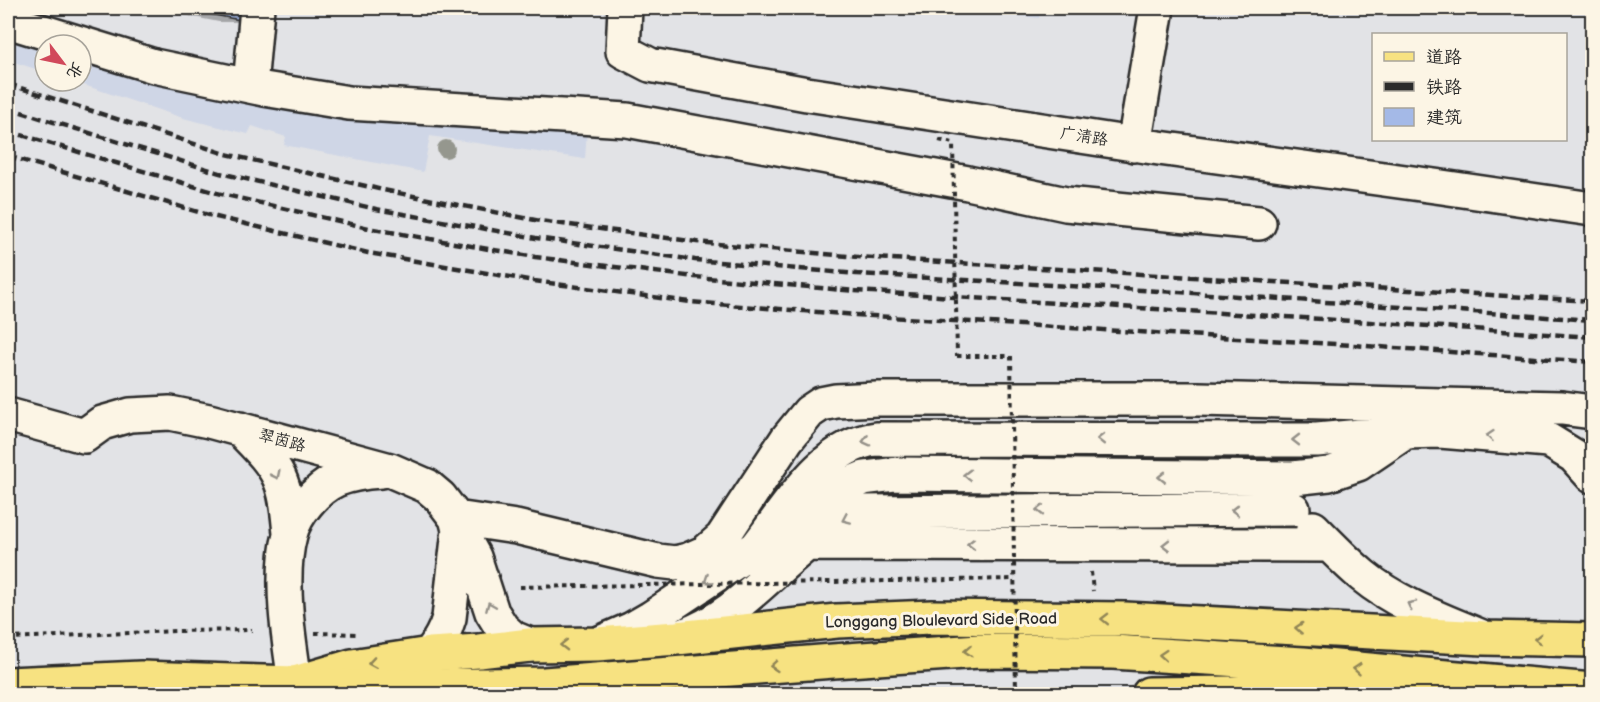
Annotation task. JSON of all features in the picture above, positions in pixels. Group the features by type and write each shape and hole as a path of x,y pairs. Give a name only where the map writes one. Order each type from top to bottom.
{"main road":[{"name":"Longgang Bloulevard Side Road","path":"296,689 352,666 430,654 530,645 597,644 677,638 837,621 943,618 1125,619 1484,638 1593,640"},
{"path":"8,684 141,678 296,689 545,684 833,660 979,651 1113,652 1303,664 1588,689"},
{"path":"545,684 610,694"},
{"path":"1149,694 1588,689"}],"street":[{"path":"250,86 257,8"},
{"name":"广清路","path":"625,8 623,51 650,65 818,96 1134,145 1593,209"},
{"path":"1134,145 1157,8"},
{"path":"8,21 154,66 349,103 627,120 968,183 1066,204 1259,223"},
{"path":"430,654 446,628 458,524 516,527 658,561 675,563 688,560 706,552 722,538 809,412 821,405 836,401 1199,399 1577,410"},
{"name":"翠茵路","path":"8,415 84,436 102,423 130,415 170,413 240,429 409,477 427,486 440,497 458,524 474,557 492,612 502,628 513,638 530,645"},
{"path":"240,429 269,461 279,478 285,496 290,533"},
{"path":"756,548 813,475 847,447 866,440 924,438 1317,440 1440,431 1548,440 1574,456 1593,476"},
{"path":"597,644 651,618 756,548 826,496 850,483 875,476 896,474 1293,478 1329,474 1358,464 1405,432"},
{"path":"296,689 285,578 290,533 300,513 313,497 335,481 359,473 390,470"},
{"path":"1262,478 1364,577 1427,613 1484,638"},
{"path":"677,638 697,631 727,613 806,544 825,530 861,512 1293,509"},
{"path":"806,544 1329,545"}],"path":[{"path":"939,140 953,142 957,356 1011,356 1016,694"},
{"path":"520,586 1015,579"},
{"path":"8,638 252,630"},
{"path":"311,633 360,634"}],"shaded area":[{"path":"944,8 1040,8 1039,18"},
{"path":"8,28 33,39 33,68 8,60"},
{"path":"93,54 587,130 585,159 430,136 423,172 284,145 286,137 252,126 248,134 183,118 93,88"}],"building":[{"path":"179,8 241,8 240,20"}],"railway":[{"path":"8,84 226,154 383,190 540,221 697,242 858,257 1592,301"},
{"path":"8,108 220,173 376,209 536,238 695,260 857,274 1178,292 1592,320"},
{"path":"8,131 217,193 373,229 535,257 695,277 855,291 1592,337"},
{"path":"8,156 212,216 368,253 534,281 690,302 856,315 1592,362"}]}
